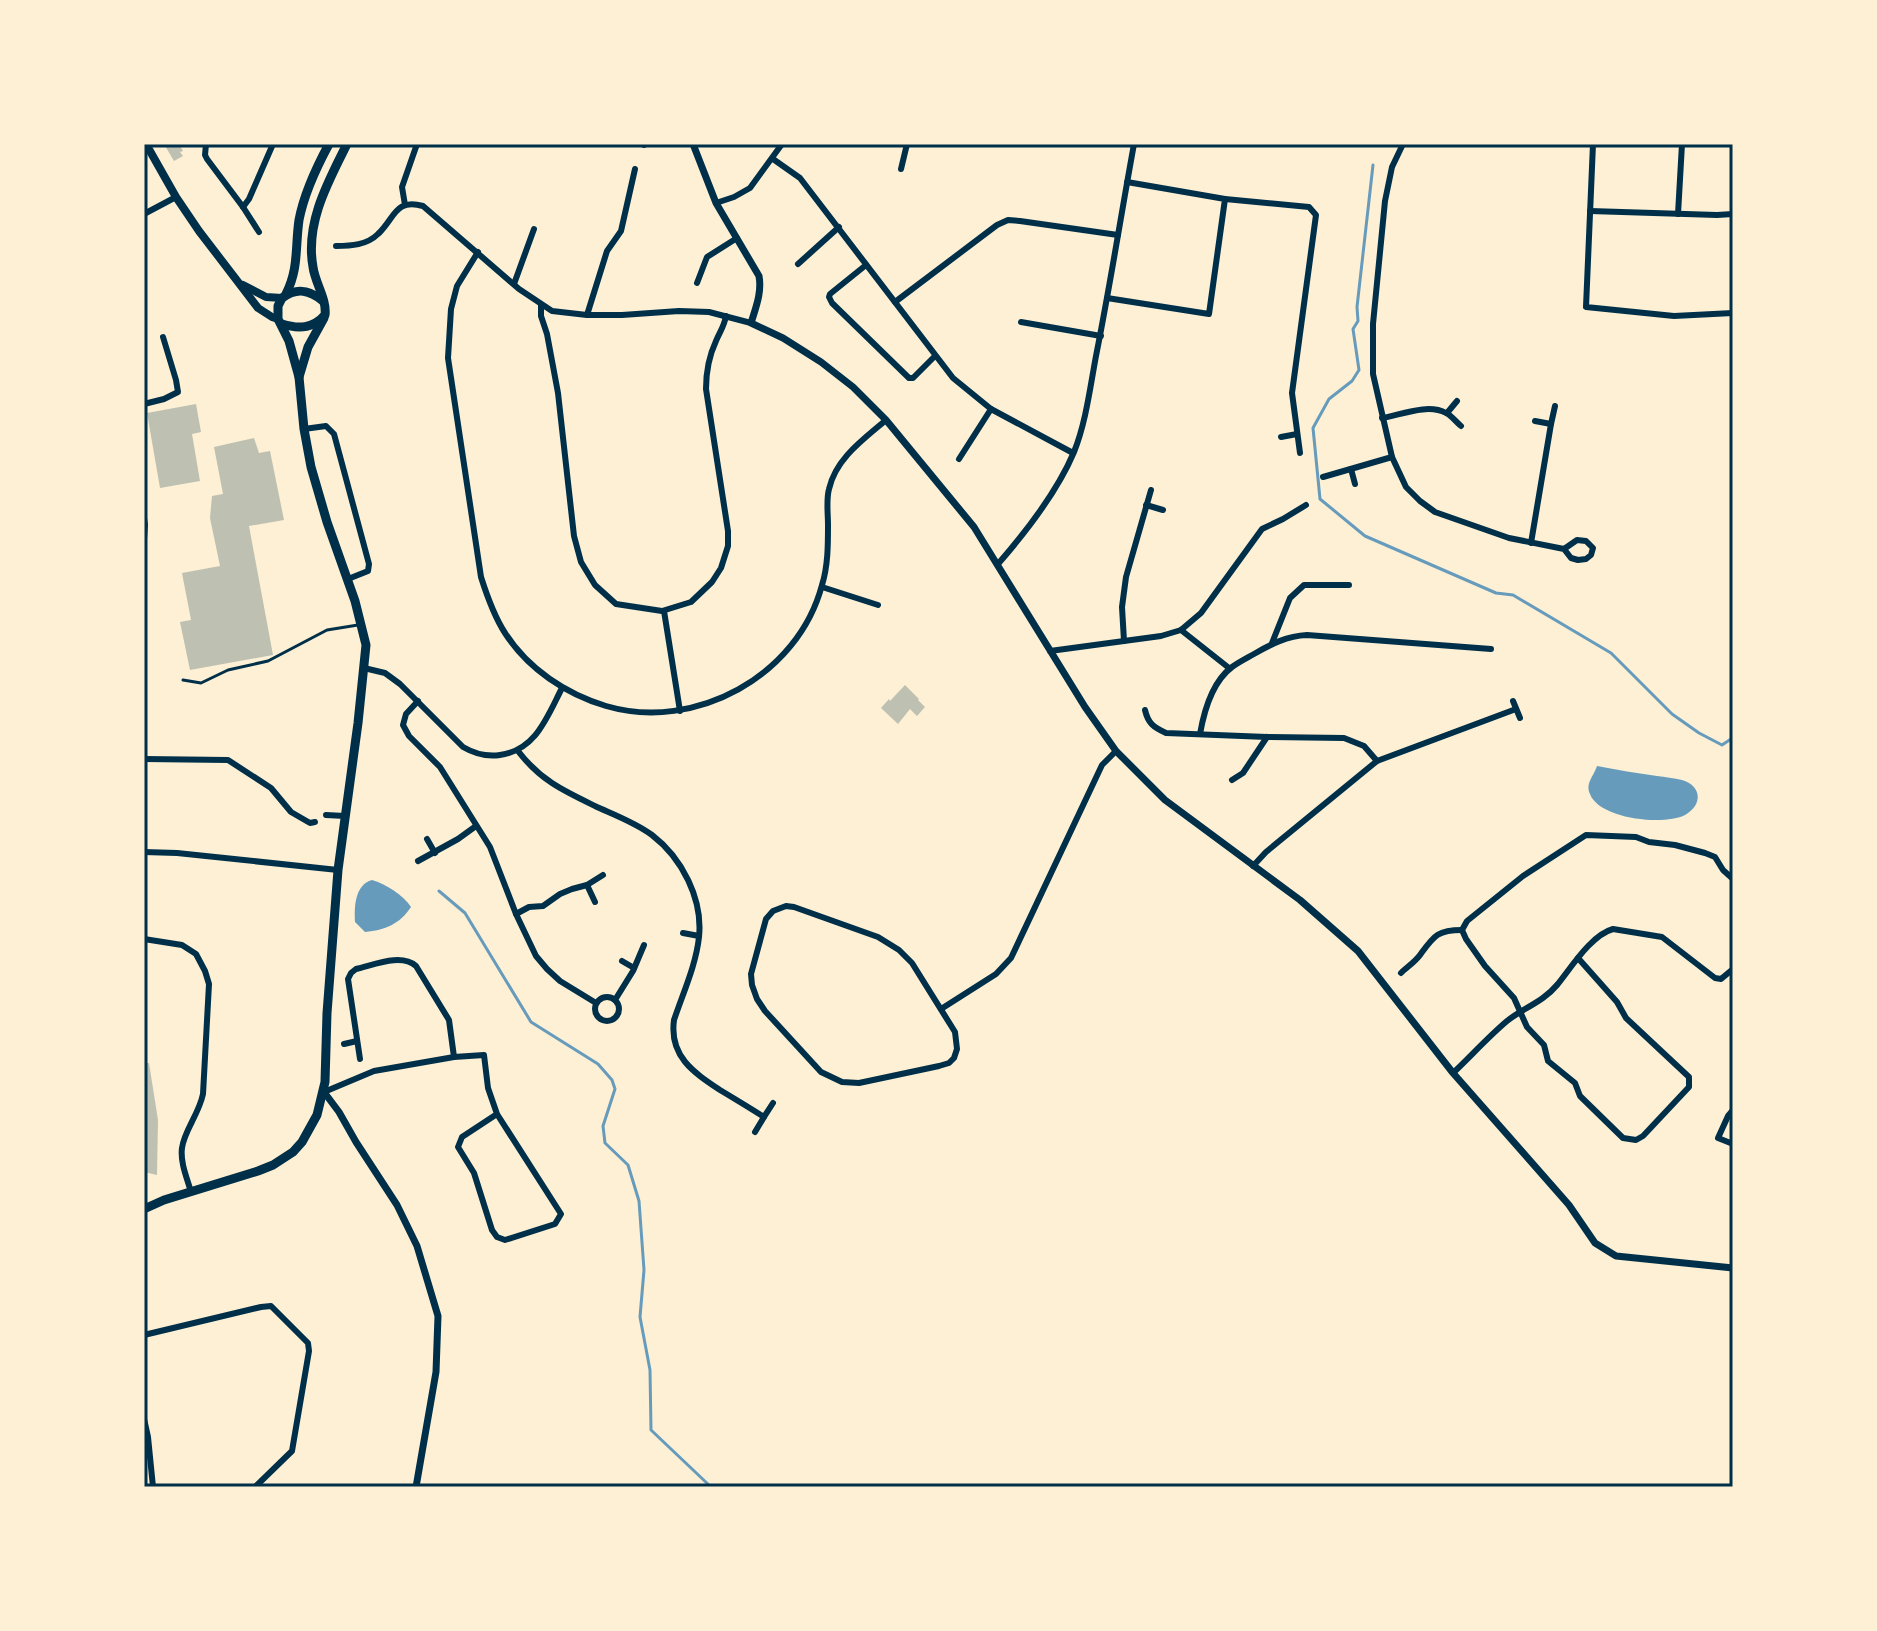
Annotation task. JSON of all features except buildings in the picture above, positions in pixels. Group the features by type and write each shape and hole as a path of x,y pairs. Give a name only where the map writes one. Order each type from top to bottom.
{"main road":[{"path":"146,144 199,231 258,308 280,322 303,328 325,315"},
{"path":"144,1209 258,1171 293,1152 317,1115 324,1092 338,870 366,645 311,467 299,377 280,322 278,306 296,268 303,204 329,144"},
{"path":"299,377 308,347 326,310 313,270 312,237 321,198 347,144"},
{"path":"239,282 266,297 307,291 323,301"}],"street":[{"path":"206,144 207,159 259,232"},
{"path":"243,207 273,144"},
{"path":"405,205 402,187 417,144"},
{"path":"704,144 694,148 716,203 757,270 761,284 751,323"},
{"path":"716,203 750,188 782,144"},
{"path":"901,169 907,144"},
{"path":"998,564 1050,494 1073,453 1101,336 1134,144"},
{"path":"1593,144 1586,307 1674,316 1733,313"},
{"path":"1678,214 1682,144"},
{"path":"1399,145 1385,201 1373,324 1373,374 1392,457 1406,487 1435,512 1509,538 1564,549"},
{"path":"773,159 800,178 935,356 963,387 991,409 1073,453"},
{"path":"587,315 607,251 621,231 635,169"},
{"path":"1127,182 1225,199 1309,207 1316,215 1293,384 1300,453"},
{"path":"144,214 176,197"},
{"path":"1107,298 1209,314 1225,199"},
{"path":"336,246 358,245 377,235 393,215 411,203 423,206 514,284 552,311 587,315 709,312 751,323 783,338 821,362 853,387 886,420 974,527 1085,707 1116,751 1165,800 1309,907 1358,951 1453,1073 1569,1205 1600,1248 1616,1256 1733,1268"},
{"path":"1590,211 1733,214"},
{"path":"895,302 997,225 1008,220 1118,235"},
{"path":"798,264 839,227"},
{"path":"514,284 534,229"},
{"path":"697,283 707,257 737,238"},
{"path":"478,252 457,286 451,309 448,358 481,577 505,634 528,663 562,688 590,701 620,710 652,713 680,711 702,706 754,681 797,637 822,587 827,563 829,488 839,465 849,452 886,420"},
{"path":"866,265 830,294 832,303 909,378 913,378 935,356"},
{"path":"541,305 558,393 567,487 581,562 595,585 616,604 664,611 691,602 712,582 721,568 728,546 727,517 706,389 710,359 726,316"},
{"path":"1021,322 1101,336"},
{"path":"144,404 178,392 163,337"},
{"path":"1447,413 1457,401"},
{"path":"1531,543 1555,406"},
{"path":"959,459 991,409"},
{"path":"1382,418 1424,409 1436,410 1447,413 1461,426"},
{"path":"1535,421 1551,424"},
{"path":"304,429 326,426 334,434 369,564 368,571 348,579"},
{"path":"1281,437 1297,434"},
{"path":"1323,477 1392,457"},
{"path":"1351,469 1355,484"},
{"path":"1124,641 1122,607 1126,577 1151,490"},
{"path":"1146,505 1163,510"},
{"path":"1050,651 1161,636 1181,630 1201,613 1262,529 1306,505"},
{"path":"1272,643 1290,598 1304,585 1349,585"},
{"path":"822,587 878,605"},
{"path":"664,611 680,711"},
{"path":"1181,630 1229,668"},
{"path":"1200,734 1204,712 1217,684 1229,668 1272,643 1293,636 1472,645 1491,649"},
{"path":"364,668 385,673 472,753 498,756 518,751 539,732 562,688"},
{"path":"418,701 406,714 403,725 409,736 440,767 490,847 536,956 560,981 596,1003"},
{"path":"1513,701 1520,718"},
{"path":"1253,866 1377,761 1516,709"},
{"path":"1145,710 1148,721 1166,733 1344,738 1364,746 1377,761"},
{"path":"1232,780 1243,773 1267,737"},
{"path":"518,751 536,773 652,835 682,868 691,884 698,908 699,936 674,1020 675,1042 686,1065 697,1075 764,1117"},
{"path":"941,1009 996,974 1011,958 1102,765 1116,751"},
{"path":"144,759 228,760 271,788 291,812 310,823 315,822"},
{"path":"326,815 345,816"},
{"path":"418,861 476,826"},
{"path":"1462,930 1480,909 1523,876 1586,835 1636,837 1705,853 1715,857 1733,879"},
{"path":"427,839 435,853"},
{"path":"144,852 338,870"},
{"path":"516,914 529,907 543,906 603,875"},
{"path":"587,885 595,902"},
{"path":"779,907 794,907 888,942 912,963 941,1009 957,1041 954,1058 949,1063 859,1083 833,1079 821,1072 757,999 751,974 766,919 779,907"},
{"path":"1453,1073 1508,1020 1533,1006 1555,987 1578,958 1606,931 1613,929 1662,937 1715,978 1721,979 1733,969"},
{"path":"1401,973 1438,933 1462,930"},
{"path":"1462,930 1485,966 1514,998 1527,1027 1544,1045 1548,1061 1575,1083 1580,1096 1623,1138 1636,1140 1689,1087 1689,1077 1626,1018 1617,1002 1578,958"},
{"path":"683,933 699,936"},
{"path":"144,939 189,949 196,954 209,984 203,1094 201,1106 182,1149 191,1192"},
{"path":"615,1000 605,997 596,1003 595,1011 599,1018 611,1021 617,1016 619,1012 615,1000 644,945"},
{"path":"360,1059 348,979 356,969 406,960 416,966 444,1009 449,1020 454,1057"},
{"path":"622,961 634,968"},
{"path":"344,1044 357,1041"},
{"path":"416,1487 436,1372 438,1316 417,1246 397,1205 324,1092 374,1071 484,1055 488,1088 497,1114 561,1214 555,1224 505,1240 497,1237 492,1230 474,1173 458,1147 462,1137 497,1114"},
{"path":"755,1132 773,1103"},
{"path":"1718,1138 1733,1110"},
{"path":"1708,1135 1733,1144"},
{"path":"144,1335 271,1306 308,1343 292,1451 260,1486"},
{"path":"144,1419 153,1487"}],"lane":[{"path":"183,680 201,683 228,670 268,661 327,630 362,624"}],"path":[{"path":"144,503 147,525 144,567"}],"water":[{"path":"1597,766 1682,780 1696,791 1697,801 1691,811 1675,818 1648,820 1618,815 1596,803 1590,794 1589,783"},
{"path":"372,880 394,890 411,907 391,925 365,932 355,922 355,903 362,886"}],"waterway":[{"path":"1373,165 1358,321 1353,329 1359,370 1352,381 1329,399 1313,428 1320,499 1365,536 1496,593 1513,595 1611,653 1672,714 1699,733 1722,745 1731,739 1733,733"},
{"path":"439,891 465,913 531,1022 598,1064 612,1080 615,1089 603,1126 605,1143 628,1165 639,1201 644,1270 640,1317 650,1370 651,1430 711,1487"}]}
